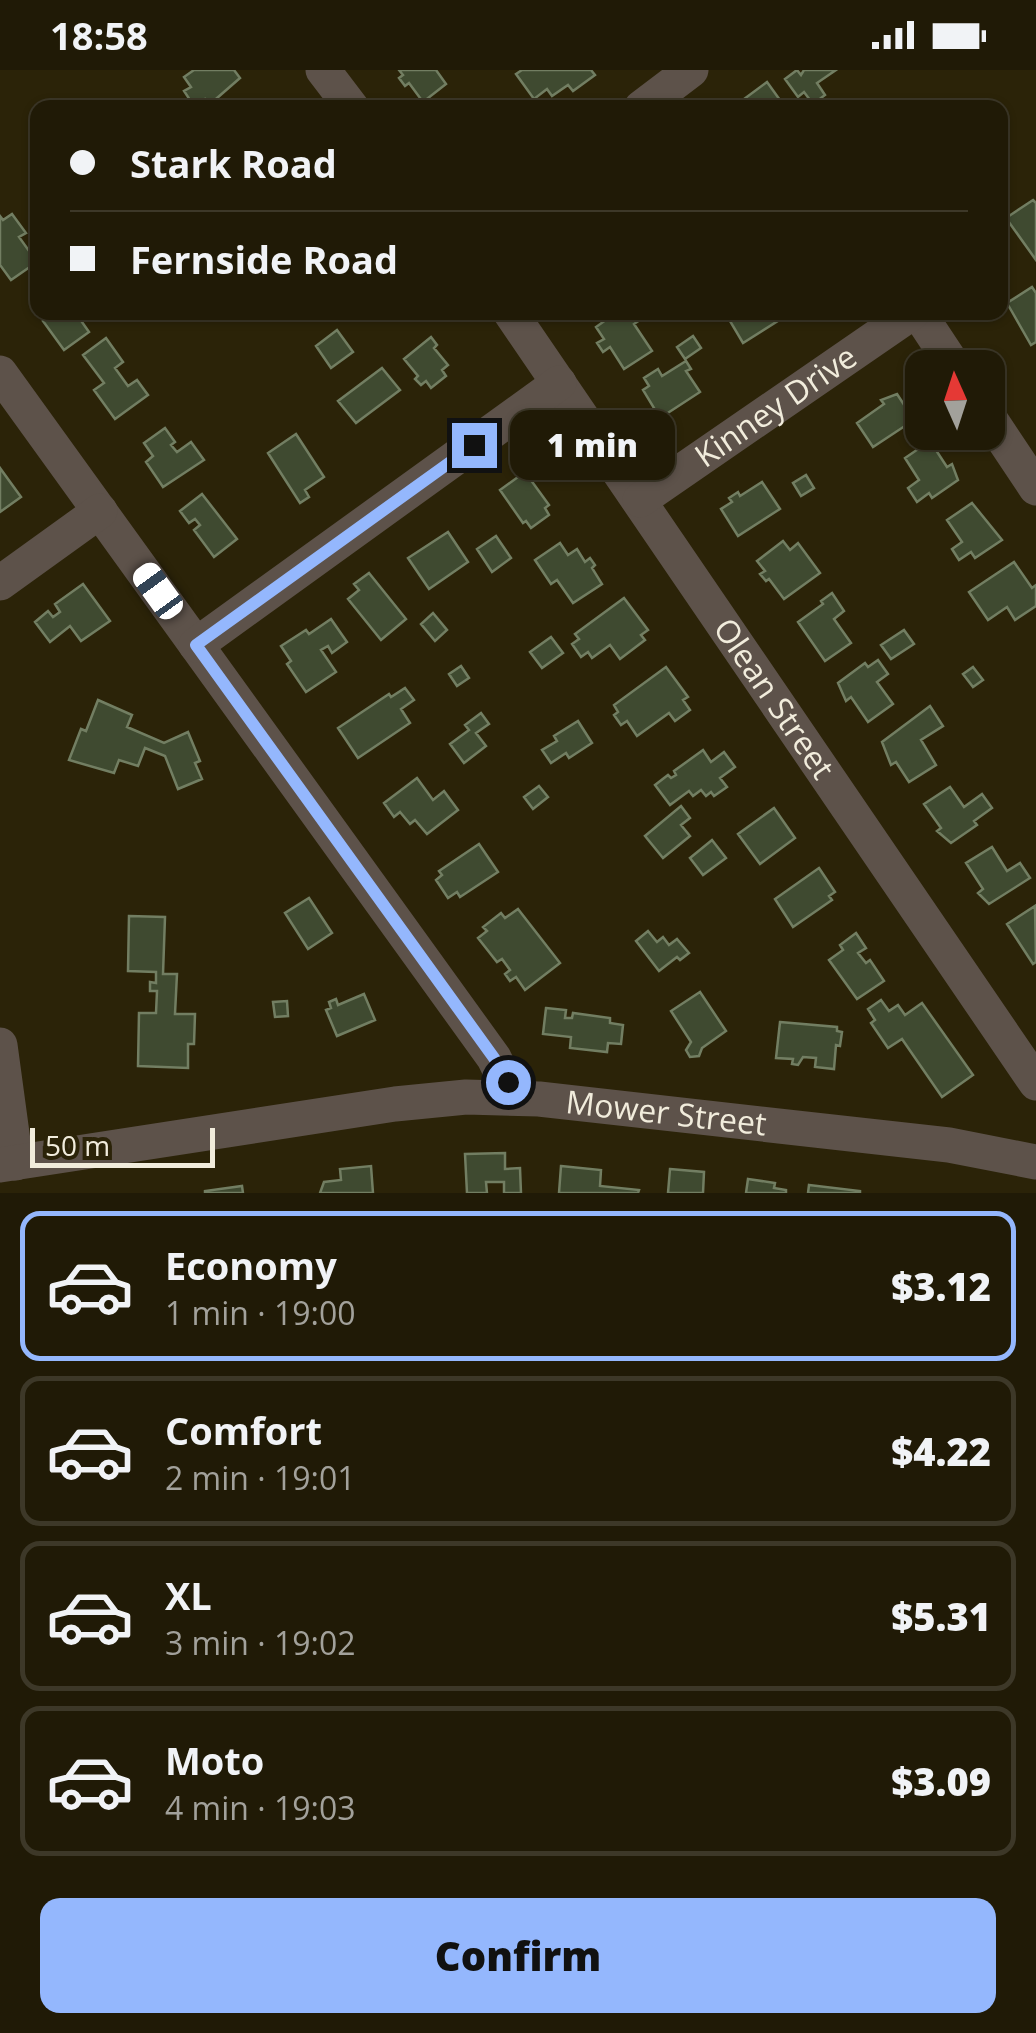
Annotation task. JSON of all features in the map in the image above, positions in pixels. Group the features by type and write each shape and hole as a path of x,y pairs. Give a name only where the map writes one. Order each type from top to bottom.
{"street":[{"path":"323,70 346,100"},
{"path":"652,100 692,70"},
{"name":"Olean Street","path":"516,320 1036,1083"},
{"name":"Kinney Drive","path":"640,500 903,320"},
{"name":"Kinney Drive","path":"921,320 942,350"},
{"path":"0,372 494,1058 513,1097"},
{"path":"196,645 559,383"},
{"path":"1005,442 1036,488"},
{"path":"0,583 100,511"},
{"path":"0,1044 8,1164"},
{"name":"Mower Street","path":"8,1164 396,1104 513,1097 949,1145 1036,1162"}],"building":[{"path":"194,70 234,70 240,78 215,100 190,100 184,91 191,87 184,77"},
{"path":"399,70 436,70 446,84 422,100 409,83 405,86 399,78 403,75"},
{"path":"522,70 591,70 595,75 573,91 568,85 552,96 547,89 534,99 516,74"},
{"path":"797,70 801,75 804,70 836,70 817,83 825,95 818,100 810,100 804,92 798,97 785,79"},
{"path":"767,82 780,100 743,100"},
{"path":"1033,200 1036,203 1036,260 1008,221 1008,217"},
{"path":"12,214 26,233 19,237 30,252 30,267 11,280 0,265 0,216 3,220"},
{"path":"1032,287 1036,293 1036,342 1031,345 1008,302"},
{"path":"81,320 89,332 64,350 43,321"},
{"path":"606,320 640,320 634,324 652,351 624,369 610,347 603,352 597,343 604,339 596,327"},
{"path":"729,320 779,320 743,343"},
{"path":"337,330 353,352 331,368 316,346"},
{"path":"693,336 701,348 685,359 677,347"},
{"path":"431,337 437,345 434,348 448,365 442,370 446,376 431,388 426,381 421,385 415,379 418,376 404,359"},
{"path":"106,338 123,362 115,368 128,386 137,380 148,395 115,419 94,390 104,383 83,355"},
{"path":"686,361 691,369 686,371 700,392 660,418 643,390 649,386 644,378 658,369 662,376"},
{"path":"382,368 400,390 356,423 338,401"},
{"path":"897,394 905,406 905,426 873,447 857,423 884,404 881,400"},
{"path":"165,428 177,452 191,442 204,460 163,487 146,462 153,456 144,443"},
{"path":"296,434 324,477 305,490 309,497 300,503 268,453"},
{"path":"917,450 936,450 947,467 952,464 958,480 932,498 929,493 917,502 908,488 919,480 905,458"},
{"path":"0,468 21,497 0,512"},
{"path":"525,472 549,505 545,508 549,515 531,528 526,521 523,523 500,490"},
{"path":"806,475 814,488 801,496 793,483"},
{"path":"762,482 780,509 738,536 721,509 738,492 740,496"},
{"path":"202,494 237,539 214,557 194,530 200,525 195,519 189,523 180,511"},
{"path":"972,503 1002,540 975,558 971,552 959,560 952,549 962,542 947,520"},
{"path":"448,532 468,562 429,589 408,558"},
{"path":"496,536 511,558 492,572 477,549"},
{"path":"783,541 790,550 798,543 820,573 784,599 769,579 766,581 760,574 765,571 757,561"},
{"path":"560,543 568,555 577,549 585,562 590,558 602,584 573,603 557,580 551,584 535,560"},
{"path":"1014,562 1032,588 1036,585 1036,606 1015,620 1007,607 988,620 969,592"},
{"path":"369,573 406,619 381,640 348,599 359,590 354,584"},
{"path":"83,584 110,621 81,641 70,626 50,642 35,622 48,611 53,617 60,612 55,604"},
{"path":"832,593 844,611 834,619 851,643 825,661 798,622"},
{"path":"624,598 648,630 641,635 645,640 620,659 610,645 592,658 588,652 581,657 572,644 579,639 575,634"},
{"path":"433,613 447,630 435,641 421,624"},
{"path":"331,619 347,642 332,653 328,646 321,650 336,672 306,692 287,664 291,661 281,646"},
{"path":"904,630 914,644 891,659 881,645"},
{"path":"551,637 563,653 542,668 530,652"},
{"path":"878,660 888,674 877,682 893,704 868,722 851,697 846,701 838,683 865,663 868,667"},
{"path":"461,666 469,678 457,686 449,674"},
{"path":"666,667 688,697 683,700 690,710 675,721 669,713 637,736 627,721 621,725 614,715 618,712 614,705"},
{"path":"973,667 983,680 973,687 963,674"},
{"path":"405,688 414,700 401,709 410,723 358,758 338,728 389,694 391,697"},
{"path":"98,700 132,715 127,727 164,743 188,732 200,761 195,763 202,779 178,789 165,756 145,748 138,766 119,760 114,773 69,760"},
{"path":"930,706 943,726 921,740 936,765 909,782 896,762 891,765 882,742"},
{"path":"481,713 489,724 476,733 486,746 464,763 450,744 469,730 465,725"},
{"path":"578,721 592,743 569,758 566,753 551,763 542,750 557,741 554,736"},
{"path":"703,750 711,762 724,752 735,767 720,778 727,787 714,796 711,792 706,796 701,790 693,796 689,791 670,805 655,785 668,775 676,775 674,771"},
{"path":"417,778 433,800 444,791 458,810 427,834 415,820 410,824 400,812 394,817 384,803"},
{"path":"539,786 548,797 533,809 524,797"},
{"path":"950,787 964,807 982,794 992,808 974,821 977,825 951,843 937,831 941,828 924,804"},
{"path":"681,806 690,818 681,825 690,836 663,858 645,836"},
{"path":"774,808 795,838 760,864 738,834"},
{"path":"712,840 726,858 703,875 690,858"},
{"path":"479,844 498,872 460,897 457,892 448,898 436,880 442,875 439,871"},
{"path":"992,847 1007,871 1020,863 1030,878 989,904 978,893 983,889 966,863"},
{"path":"819,868 835,892 829,896 832,900 793,927 775,899"},
{"path":"309,898 332,933 308,949 285,913"},
{"path":"1035,906 1036,962 1033,964 1007,924"},
{"path":"518,909 560,963 525,990 516,977 510,981 505,974 510,970 502,959 497,962 478,938 487,931 483,927 501,913 505,918"},
{"path":"129,916 165,917 163,974 177,974 175,1014 195,1014 194,1044 188,1044 188,1068 138,1066 139,1013 156,1013 157,991 150,991 150,982 156,983 156,972 128,971"},
{"path":"648,931 657,942 663,937 669,945 677,939 689,953 659,971 636,941"},
{"path":"856,933 866,948 858,953 866,963 870,960 884,981 857,999 829,960"},
{"path":"700,992 726,1031 702,1048 699,1056 690,1057 686,1050 691,1042 671,1011"},
{"path":"364,994 375,1020 337,1036 326,1010 331,1008 329,1002 336,999 338,1005"},
{"path":"881,1000 889,1011 898,1005 905,1015 922,1003 973,1075 942,1097 902,1039 888,1048 871,1023 875,1020 868,1009"},
{"path":"287,1001 288,1016 275,1017 273,1002"},
{"path":"546,1008 566,1010 565,1018 572,1018 573,1013 610,1018 610,1023 623,1025 621,1044 608,1043 607,1052 570,1048 571,1037 543,1034"},
{"path":"780,1022 837,1027 842,1032 840,1046 836,1045 834,1069 815,1067 816,1058 803,1057 798,1065 792,1064 793,1059 776,1058"},
{"path":"505,1153 505,1169 520,1168 521,1193 504,1193 504,1182 486,1182 487,1193 467,1193 465,1154"},
{"path":"371,1166 373,1193 320,1193 324,1182 341,1180 340,1169"},
{"path":"561,1166 601,1170 600,1186 639,1190 559,1193"},
{"path":"670,1169 704,1172 703,1193 668,1193"},
{"path":"748,1179 775,1183 774,1188 786,1193 746,1193"},
{"path":"809,1185 860,1191 860,1193 808,1193"},
{"path":"242,1186 243,1193 205,1193 205,1191"}],"route":[{"path":"474,445 196,645 508,1082"}]}
